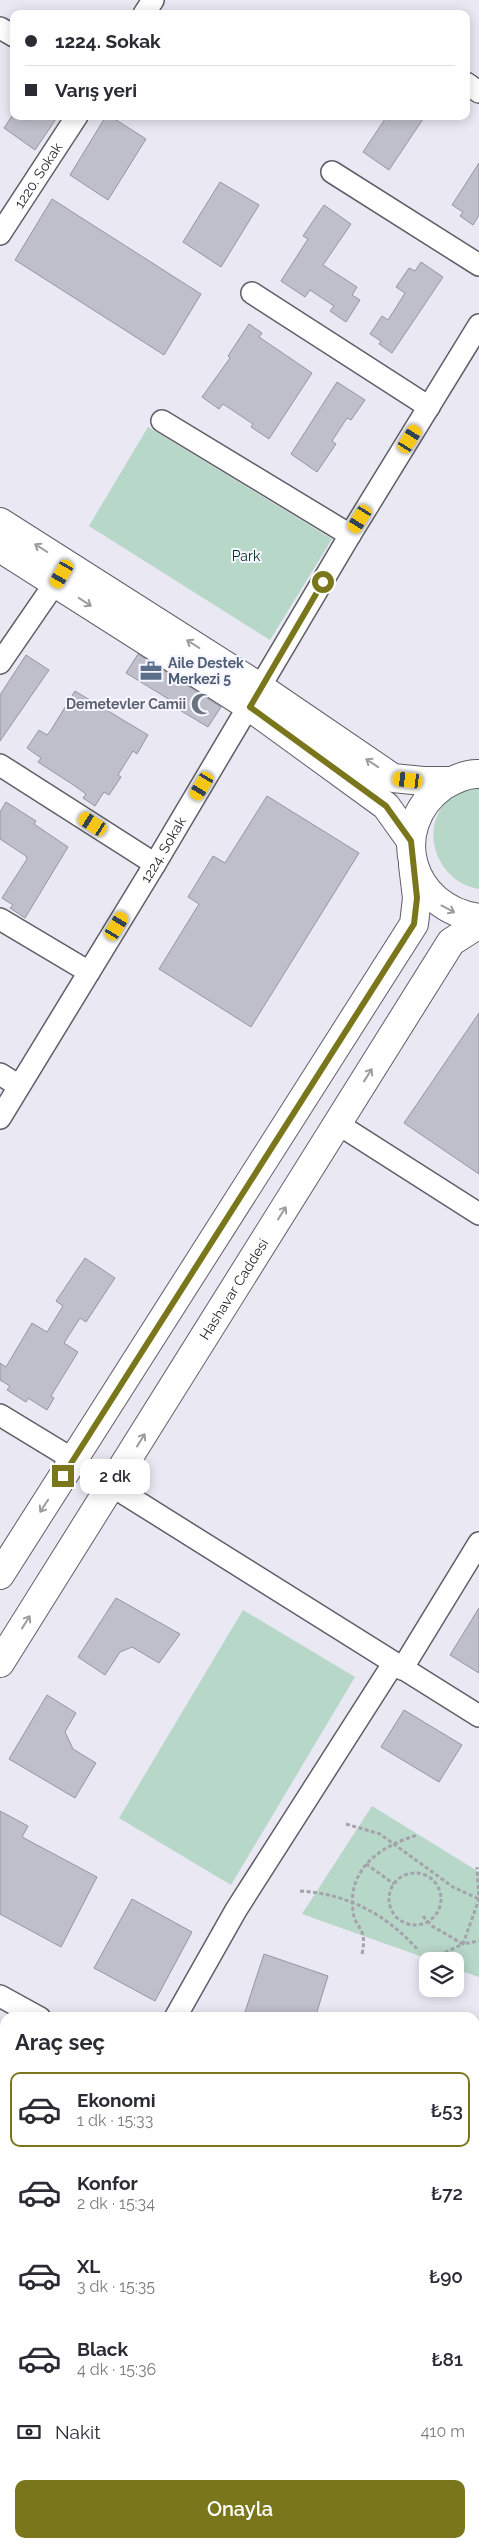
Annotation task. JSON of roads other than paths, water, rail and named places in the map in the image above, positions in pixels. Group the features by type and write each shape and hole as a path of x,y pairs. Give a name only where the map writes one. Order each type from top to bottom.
{"main road":[{"path":"0,522 62,574 255,697 393,778 423,782 471,775"},
{"path":"0,548 62,574"},
{"path":"255,697 386,806 412,853 424,888 442,906 463,916 479,918"},
{"path":"0,1575 414,924 417,898 412,853 417,816 431,796 471,775"},
{"name":"Hashavar Caddesi","path":"0,1663 451,942 479,924"}],"street":[{"name":"1220. Sokak","path":"0,234 75,120"},
{"path":"332,172 479,266"},
{"path":"252,293 430,407"},
{"name":"1224. Sokak","path":"0,1118 156,864 350,535 479,325"},
{"path":"162,421 350,535"},
{"path":"0,662 62,574"},
{"path":"0,765 156,864"},
{"path":"0,919 89,972"},
{"path":"0,1074 20,1086"},
{"path":"338,1124 479,1214"},
{"path":"0,1415 74,1460"},
{"path":"112,1486 479,1716"},
{"path":"178,2012 236,1910 479,1543"},
{"path":"0,1996 29,2012"}],"place":[{"name":"Aile Destek Merkezi 5","path":"151,671"},
{"name":"Demetevler Camii","path":"202,704"}],"park label":[{"name":"Park","path":"246,556"}]}
